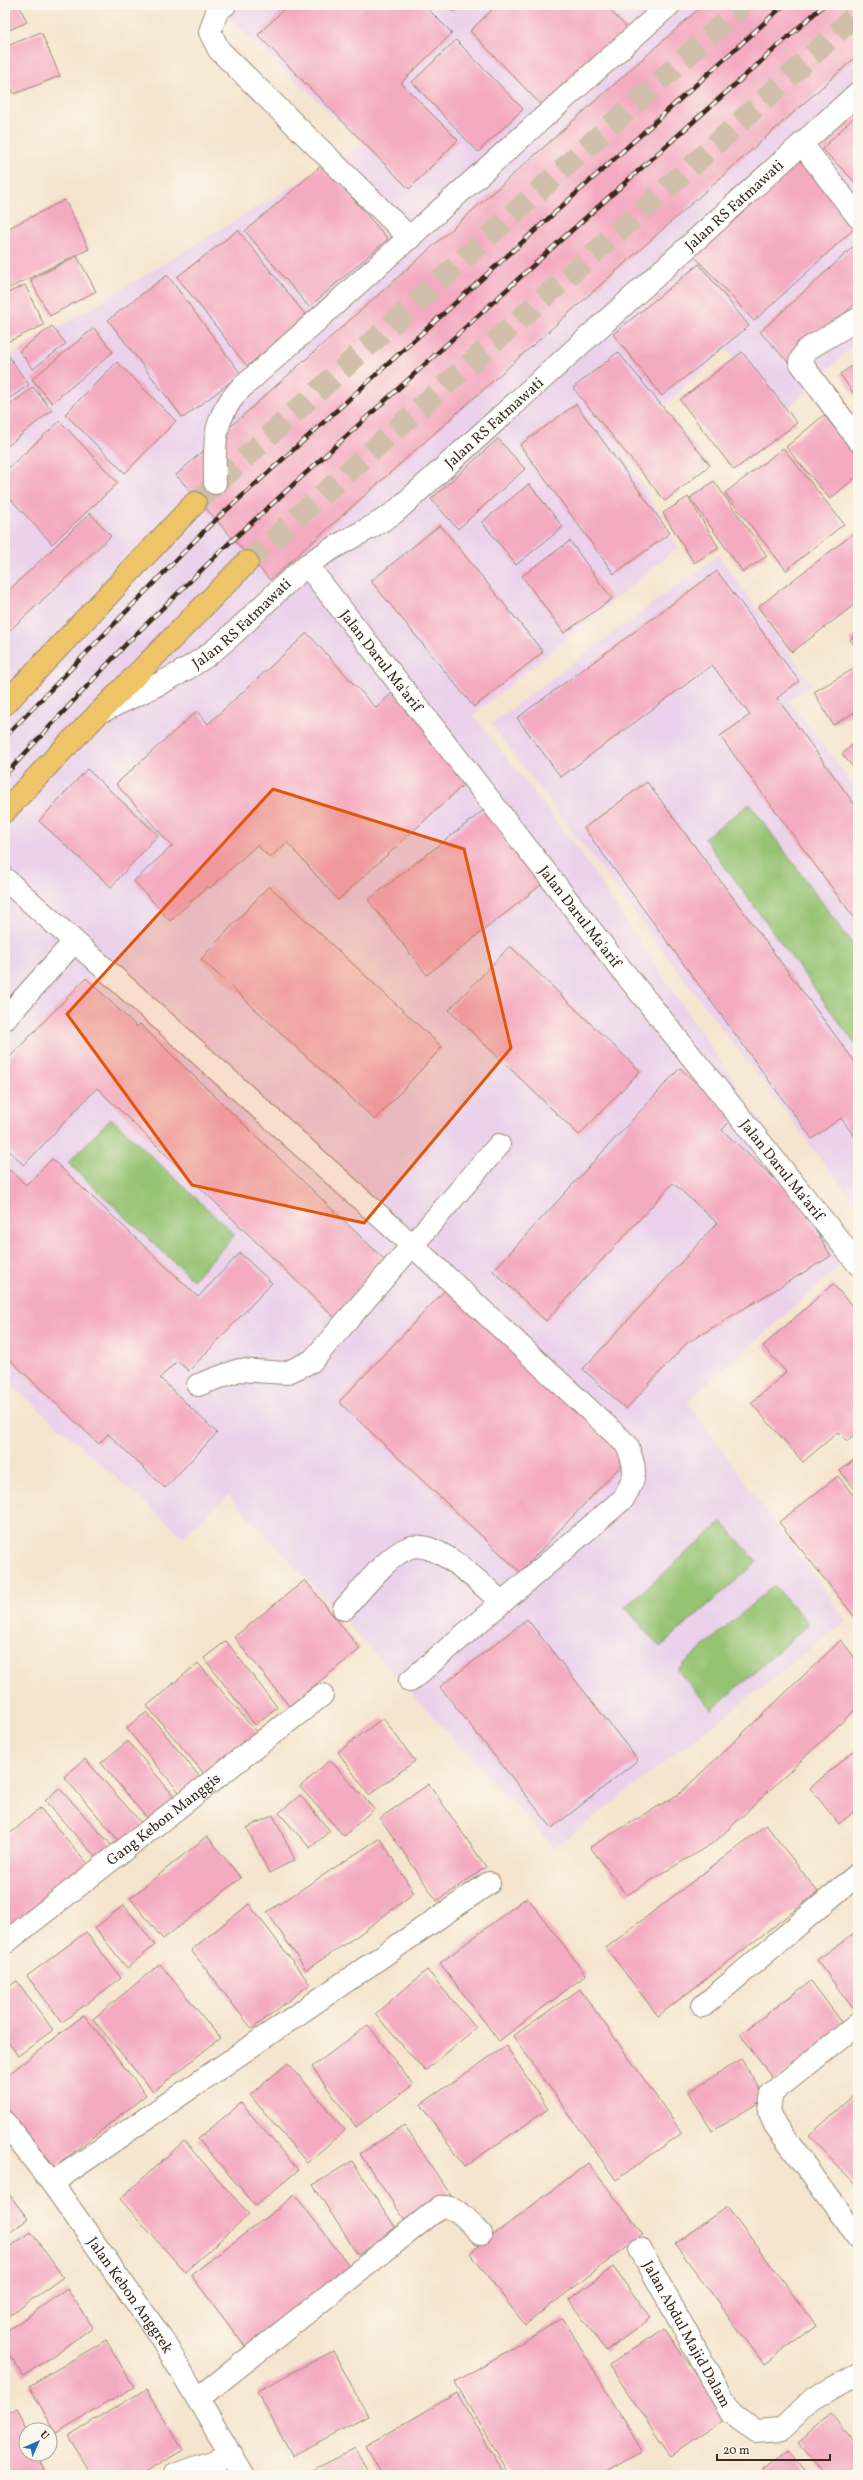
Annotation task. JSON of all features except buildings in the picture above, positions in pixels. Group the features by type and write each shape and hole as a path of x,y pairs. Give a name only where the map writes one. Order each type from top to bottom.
{"main road":[{"path":"5,704 196,503"},
{"name":"Jalan RS Fatmawati","path":"5,812 50,763 247,562"}],"street":[{"path":"225,5 217,11 210,32 219,50 410,238"},
{"path":"215,483 218,425 224,407 238,392 410,238 663,7"},
{"name":"Jalan RS Fatmawati","path":"101,712 204,658 224,642 307,565 335,545 372,528 394,513 858,93"},
{"path":"802,144 858,217"},
{"path":"858,319 806,350 800,362 858,440"},
{"name":"Jalan Darul Ma'arif","path":"307,565 618,966 858,1264"},
{"path":"5,879 413,1246 627,1445 635,1464 634,1481 623,1499 410,1681"},
{"path":"5,1019 74,942"},
{"path":"198,1385 239,1370 286,1374 312,1361 413,1246 499,1144"},
{"path":"344,1609 393,1557 408,1548 428,1547 448,1558 502,1602"},
{"name":"Gang Kebon Manggis","path":"5,1943 322,1695"},
{"path":"703,2006 858,1874"},
{"path":"52,2182 489,1883"},
{"path":"858,2024 772,2093 769,2110 775,2125 858,2237"},
{"name":"Jalan Kebon Anggrek","path":"5,2123 52,2182 160,2336 233,2454 244,2475"},
{"path":"199,2398 440,2207 449,2206 457,2210 481,2234"},
{"name":"Jalan Abdul Majid Dalam","path":"640,2249 731,2413 755,2431 782,2429 814,2398 858,2374"},
{"path":"174,2475 233,2454"}],"highlighted area":[{"path":"273,789 464,849 511,1048 364,1223 192,1185 67,1014"}],"shaded area":[{"path":"218,5 858,5 858,341 784,412 727,349 619,445 678,547 473,715 575,845 851,1256 687,1402 847,1621 554,1848 229,1495 183,1537 5,1379 5,360 363,143 223,13"},
{"path":"718,555 812,684 789,700 858,791 858,1208 491,724"}],"green space":[{"path":"750,804 858,952 858,1048 704,838"},
{"path":"111,1118 235,1235 193,1280 68,1163"},
{"path":"722,1522 757,1562 660,1647 625,1607"},
{"path":"774,1585 809,1624 712,1710 677,1670"}],"tunnel":[{"path":"195,503 743,5"},
{"path":"247,562 704,155 858,13"}],"railway":[{"path":"5,737 208,527 784,5"},
{"path":"5,775 128,642 226,546 562,239 824,5"}]}
